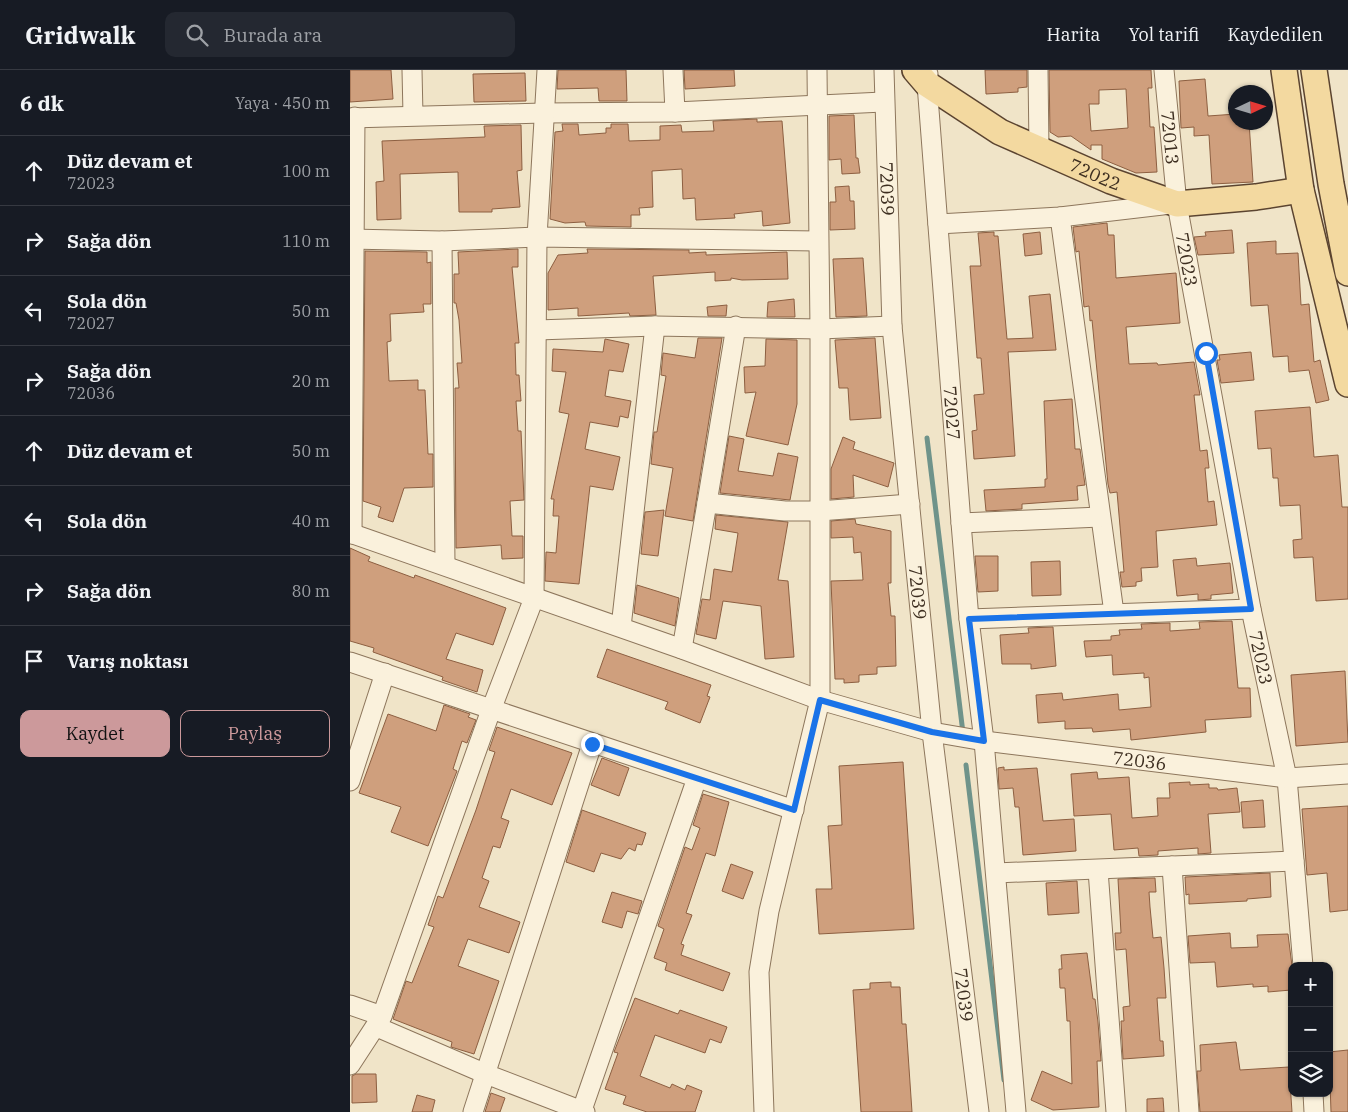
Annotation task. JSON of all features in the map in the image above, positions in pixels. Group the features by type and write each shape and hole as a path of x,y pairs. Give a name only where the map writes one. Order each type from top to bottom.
{"main road":[{"path":"1284,70 1301,190 1348,384"},
{"path":"1314,70 1331,184 1348,273"},
{"name":"72022","path":"923,75 1000,132 1111,180 1177,204 1256,197 1301,190"}],"street":[{"path":"412,70 413,115"},
{"path":"350,1065 379,1021 491,710 534,598 538,237 543,112 547,70"},
{"path":"673,70 675,112"},
{"path":"764,1112 759,972 769,911 820,700 820,329 817,70"},
{"name":"72039","path":"884,70 883,102 892,326 932,732 979,1112"},
{"path":"1038,70 1039,149"},
{"name":"72013","path":"1164,70 1177,204"},
{"name":"72027","path":"923,75 938,224 969,619 984,741 1016,1112"},
{"path":"351,533 353,118 543,112 675,112 883,102"},
{"path":"938,224 1060,217 1177,204"},
{"name":"72023","path":"1177,204 1251,609 1287,778 1303,962"},
{"path":"1060,217 1114,613"},
{"path":"351,239 442,241 538,237 818,242"},
{"path":"442,241 445,565"},
{"path":"537,330 655,326 820,329 892,326"},
{"path":"621,627 655,326"},
{"path":"682,649 736,326"},
{"path":"707,503 785,511 819,511 910,504"},
{"path":"961,523 1100,517"},
{"name":"72036","path":"351,533 621,627 820,700 932,732 984,741 1287,778 1348,774"},
{"path":"969,619 1251,609"},
{"path":"350,662 794,810"},
{"path":"350,780 385,674"},
{"path":"472,1112 486,1074 592,744"},
{"path":"350,1005 486,1074 584,1111 697,778"},
{"path":"996,873 1294,861"},
{"path":"1172,866 1189,1112"},
{"path":"1098,870 1116,1112"},
{"path":"1313,1097 1314,1112"}],"building":[{"path":"350,70 391,70 393,99 350,102"},
{"path":"558,70 626,70 627,101 599,101 598,88 557,89"},
{"path":"684,70 734,70 735,86 685,89"},
{"path":"985,70 1027,70 1027,87 1018,88 1018,92 986,94"},
{"path":"1049,70 1151,70 1152,88 1148,88 1150,127 1154,127 1157,172 1136,173 1102,159 1102,145 1091,145 1091,150 1071,136 1058,137 1050,132","holes":["1126,89 1128,128 1091,131 1089,104 1099,104 1099,90"]},
{"path":"525,73 526,101 474,102 473,74"},
{"path":"1205,79 1208,116 1228,115 1228,130 1250,130 1253,182 1212,184 1209,135 1194,136 1194,127 1181,128 1179,81"},
{"path":"854,115 856,158 858,158 860,173 842,174 841,159 829,160 829,116"},
{"path":"757,119 757,122 782,121 790,223 763,226 762,211 734,214 735,218 696,220 695,198 683,199 682,169 652,171 653,207 639,208 640,215 631,215 631,227 586,226 585,222 565,223 550,219 555,132 563,131 562,124 578,124 579,135 606,133 606,128 611,128 611,124 628,124 629,141 660,140 660,126 681,125 682,132 714,131 713,121"},
{"path":"521,125 522,170 517,171 520,207 492,209 492,212 459,212 458,172 400,174 401,219 377,220 376,182 384,181 382,141 485,137 484,126"},
{"path":"849,186 850,201 854,201 855,229 830,230 830,202 836,202 835,187"},
{"path":"1107,223 1108,235 1114,235 1116,278 1176,273 1180,323 1126,327 1129,364 1157,363 1158,365 1194,362 1200,395 1194,395 1200,451 1207,450 1209,468 1205,468 1208,502 1214,501 1217,525 1156,531 1158,567 1141,568 1142,581 1136,582 1136,586 1122,587 1120,572 1124,572 1117,492 1110,493 1108,484 1092,320 1090,321 1089,306 1084,307 1079,251 1076,252 1073,227"},
{"path":"1232,230 1234,253 1198,255 1194,237 1206,236 1205,232"},
{"path":"994,232 994,236 998,236 1007,339 1033,338 1029,296 1050,294 1056,350 1008,352 1015,456 974,459 972,431 977,430 974,395 984,394 981,358 977,358 970,266 981,266 978,233"},
{"path":"1040,232 1042,254 1025,256 1023,234"},
{"path":"1276,241 1276,254 1298,253 1301,305 1309,304 1314,362 1320,360 1329,400 1316,403 1309,370 1289,372 1288,356 1273,357 1268,305 1251,306 1247,243"},
{"path":"518,249 518,267 512,267 519,343 515,343 516,375 519,375 521,401 516,401 518,431 521,431 524,500 510,501 512,536 523,536 523,558 502,559 501,545 456,548 455,388 459,388 457,363 462,363 459,320 456,303 454,303 454,274 459,274 458,252"},
{"path":"587,249 689,250 689,253 706,252 706,255 787,252 788,279 742,280 731,278 731,280 715,281 715,272 653,276 656,315 630,316 629,313 578,316 578,308 548,310 548,273 558,255 588,253"},
{"path":"365,251 427,252 427,263 431,262 431,304 423,304 424,312 390,314 391,341 387,342 389,381 418,380 418,390 425,390 428,454 433,454 433,487 404,488 393,522 378,517 381,507 363,501"},
{"path":"863,258 867,316 836,317 833,259"},
{"path":"794,299 795,317 767,317 768,302"},
{"path":"727,305 726,316 708,316 707,307"},
{"path":"698,338 722,338 693,521 665,516 673,468 651,464 654,432 657,432 666,376 661,375 663,353 695,358"},
{"path":"875,338 881,418 850,420 848,388 839,388 835,340"},
{"path":"605,339 629,344 623,372 609,370 605,396 631,401 628,418 620,416 618,427 590,422 585,449 620,457 613,490 590,486 579,584 545,581 546,552 556,553 559,516 553,516 554,499 551,499 569,414 559,412 566,372 552,371 553,349 603,352"},
{"path":"766,339 797,340 797,404 788,445 746,436 756,392 745,393 744,367 765,366"},
{"path":"1251,352 1254,380 1221,383 1217,360 1220,360 1219,355"},
{"path":"1072,399 1075,449 1080,449 1085,485 1077,486 1078,500 1022,504 1022,509 986,511 984,490 1045,487 1045,479 1047,479 1044,401"},
{"path":"1310,407 1314,457 1338,455 1342,507 1348,507 1348,599 1316,601 1313,557 1294,558 1293,540 1302,539 1300,505 1280,506 1278,478 1273,478 1271,448 1258,449 1255,411"},
{"path":"729,436 744,439 738,471 773,476 778,453 798,457 790,500 720,493"},
{"path":"843,437 855,442 853,449 894,463 888,487 853,475 854,497 831,499 831,469"},
{"path":"664,510 658,556 641,554 645,512"},
{"path":"716,515 788,522 778,580 788,581 794,657 765,659 761,606 723,601 716,639 696,634 702,599 710,600 714,569 732,572 738,533 715,529"},
{"path":"855,519 856,524 891,531 891,583 888,583 891,616 895,616 896,666 877,667 877,674 859,675 859,682 844,683 844,679 835,679 831,581 863,580 861,552 854,553 853,537 831,538 831,521"},
{"path":"350,548 370,557 368,561 414,578 415,575 506,608 493,645 456,633 446,659 483,670 477,692 442,680 443,677 373,652 374,648 350,641"},
{"path":"975,556 998,556 998,591 978,592"},
{"path":"1196,558 1197,566 1230,563 1233,593 1211,595 1211,599 1198,600 1198,594 1177,596 1173,560"},
{"path":"1060,561 1061,595 1032,596 1031,562"},
{"path":"637,585 679,598 675,626 634,613"},
{"path":"1232,621 1238,688 1250,688 1251,717 1205,720 1206,732 1131,740 1130,729 1093,732 1092,728 1065,729 1065,721 1038,723 1036,695 1062,693 1063,700 1118,694 1119,710 1151,707 1149,677 1144,678 1144,673 1113,675 1112,655 1086,657 1084,641 1111,640 1111,636 1120,635 1119,630 1142,629 1141,624 1170,623 1170,631 1200,629 1199,622"},
{"path":"1053,627 1056,666 1031,669 1031,664 1002,664 1000,635 1029,633 1028,628"},
{"path":"607,649 711,685 707,696 710,697 700,723 665,709 668,702 597,677"},
{"path":"1345,671 1348,742 1296,746 1291,675"},
{"path":"444,705 470,714 468,717 476,720 467,743 462,741 453,769 457,771 428,846 391,832 401,807 359,793 388,714 436,731"},
{"path":"497,727 572,753 552,805 511,789 501,818 509,821 500,848 493,846 482,878 489,881 479,907 520,922 509,953 468,939 458,966 499,981 474,1054 451,1047 452,1042 393,1019 406,981 412,983 434,927 428,925 438,896 443,898 476,810 495,752 489,750"},
{"path":"602,758 629,768 619,796 591,785"},
{"path":"903,762 914,929 819,934 816,889 832,889 828,826 842,825 839,766"},
{"path":"1004,767 1004,770 1037,768 1043,821 1074,819 1076,851 1023,855 1019,807 1015,807 1013,788 999,789 998,768"},
{"path":"1097,772 1098,779 1129,777 1132,818 1158,816 1157,798 1170,798 1169,783 1190,782 1190,785 1209,784 1209,788 1217,788 1218,790 1237,788 1240,812 1208,814 1211,853 1198,854 1198,848 1158,851 1158,855 1139,856 1138,848 1114,850 1111,814 1074,816 1071,774"},
{"path":"703,794 729,802 715,856 706,853 686,913 692,915 681,944 684,945 681,955 730,973 723,991 665,970 667,963 654,958 664,929 658,926 685,847 692,850 700,828 693,825"},
{"path":"1263,800 1265,827 1243,828 1241,802"},
{"path":"1348,806 1348,910 1330,912 1327,873 1307,875 1302,809"},
{"path":"582,810 646,833 642,845 637,844 635,851 629,848 621,859 601,853 594,872 566,862"},
{"path":"731,864 753,872 743,899 722,891"},
{"path":"1270,873 1271,897 1247,899 1247,901 1189,904 1189,894 1186,895 1185,877"},
{"path":"1155,878 1156,892 1149,892 1153,938 1161,937 1164,968 1166,998 1157,998 1160,1041 1163,1041 1164,1056 1123,1059 1121,1021 1124,1021 1123,1007 1130,1006 1126,949 1116,950 1115,933 1121,933 1118,879"},
{"path":"1077,881 1079,913 1048,915 1046,883"},
{"path":"612,892 642,901 638,914 627,911 622,928 602,922"},
{"path":"1230,933 1231,948 1258,947 1257,935 1288,934 1292,962 1288,962 1288,990 1268,992 1268,986 1253,987 1253,984 1217,987 1215,962 1190,963 1188,936"},
{"path":"1087,953 1098,1022 1101,1061 1097,1061 1099,1107 1053,1110 1031,1100 1042,1071 1072,1084 1070,1021 1067,1021 1065,988 1060,988 1059,969 1062,969 1061,955"},
{"path":"891,982 891,987 900,987 902,1024 906,1024 912,1112 861,1112 853,990 870,989 870,983"},
{"path":"635,998 678,1014 680,1010 727,1027 721,1043 710,1039 705,1053 655,1035 640,1076 670,1088 672,1084 685,1090 687,1085 702,1091 695,1112 647,1112 623,1104 626,1096 605,1089 618,1053 614,1052"},
{"path":"1236,1042 1240,1070 1288,1067 1288,1097 1291,1097 1292,1112 1200,1112 1197,1071 1201,1071 1200,1045"},
{"path":"1348,1050 1348,1112 1331,1112 1330,1097 1333,1097 1333,1052"},
{"path":"356,1074 376,1074 377,1102 352,1103 352,1076"},
{"path":"491,1093 505,1098 500,1112 485,1112"},
{"path":"417,1095 435,1100 432,1112 412,1112"},
{"path":"1163,1098 1164,1112 1147,1112 1147,1099"}],"waterway":[{"path":"927,438 963,733"},
{"path":"966,765 1004,1080"}],"route":[{"path":"592,744 794,810 820,700 932,732 984,741 969,619 1251,609 1206,353"}]}
